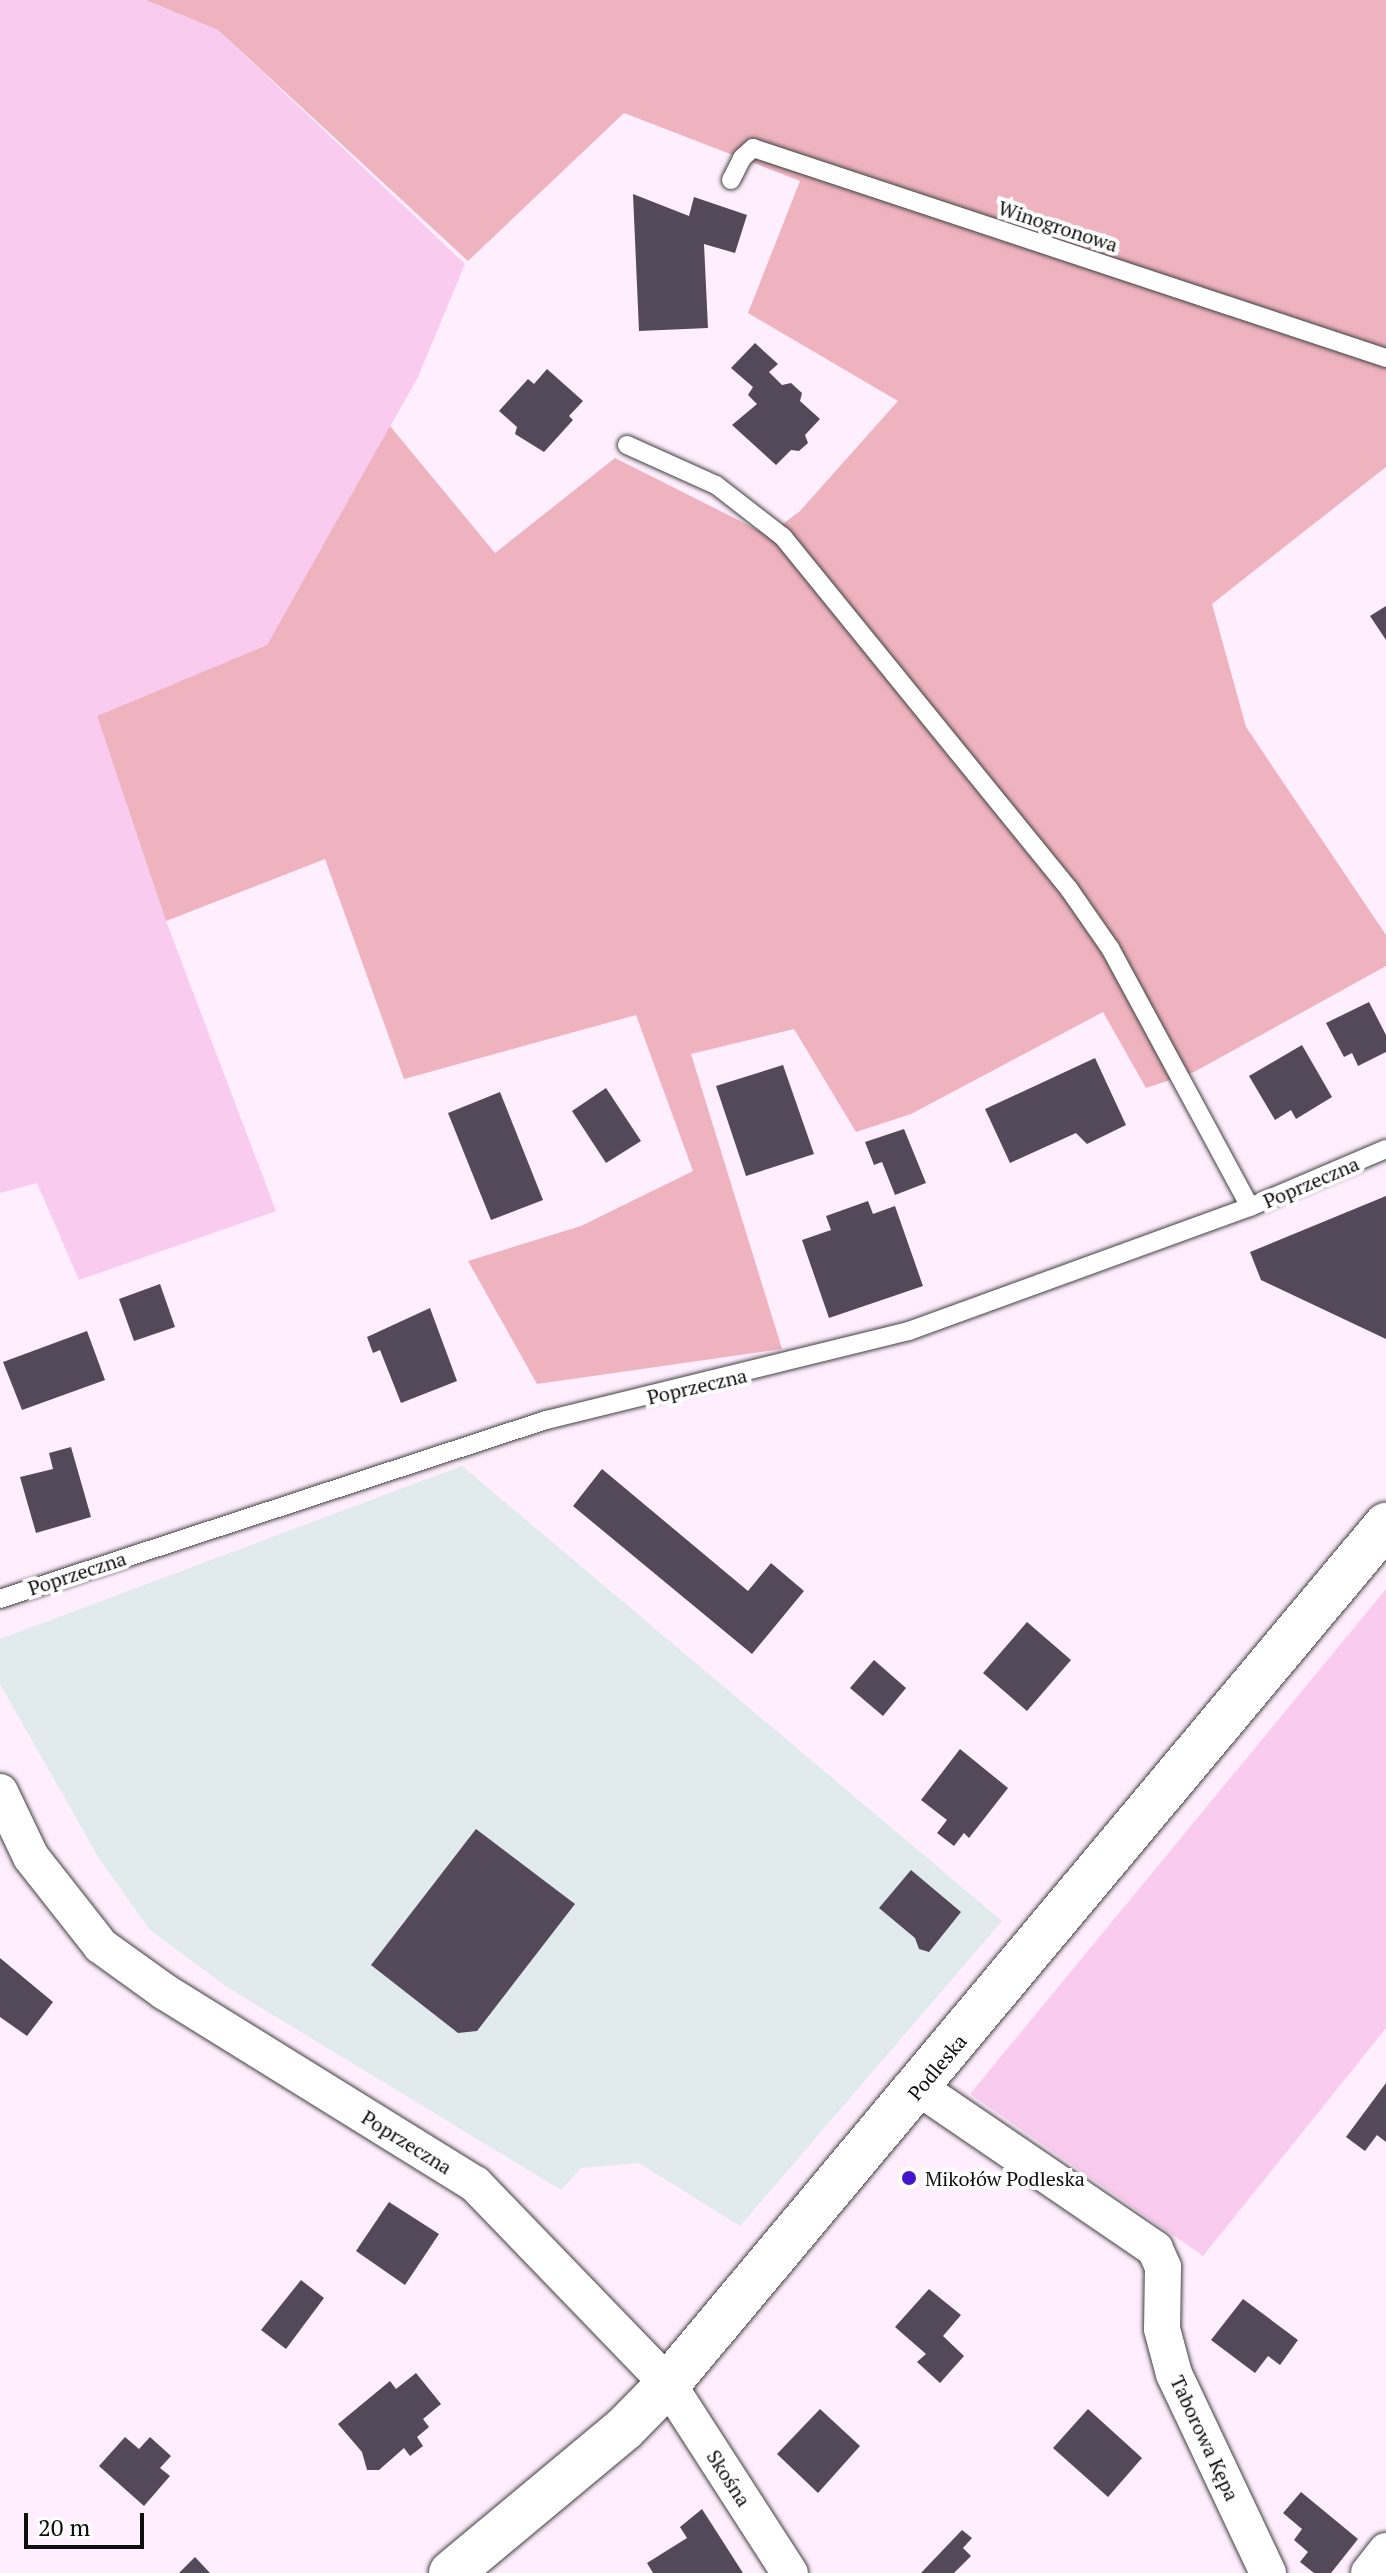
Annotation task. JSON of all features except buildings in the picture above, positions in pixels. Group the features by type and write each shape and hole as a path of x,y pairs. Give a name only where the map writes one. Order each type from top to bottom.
{"street":[{"name":"Podleska","path":"451,2573 624,2429 668,2384 919,2088 1386,1525"},
{"name":"Poprzeczna","path":"0,1792 31,1857 101,1946 165,1992 475,2184 668,2384"},
{"name":"Taborowa Kępa","path":"919,2088 1155,2249 1163,2267 1162,2329 1174,2374 1268,2573"},
{"name":"Skośna","path":"668,2384 790,2573"},
{"path":"1369,2573 1386,2551"}],"lane":[{"name":"Winogronowa","path":"731,180 742,158 753,148 1386,358"},
{"path":"627,445 716,485 793,549 1077,901 1110,948 1250,1207"},
{"name":"Poprzeczna","path":"0,1599 546,1420 909,1331 1250,1207 1386,1149"}],"shaded area":[{"path":"0,0 146,0 218,30 465,264 418,377 267,645 97,716 166,921 276,1211 79,1280 37,1183 0,1193"},
{"path":"146,0 1386,0 1386,467 1212,604 1246,727 1386,935 1386,966 1194,1072 1146,1088 1103,1012 911,1114 856,1132 794,1029 691,1054 782,1349 537,1384 468,1261 581,1226 693,1171 636,1015 404,1079 325,859 166,921 97,716 267,645 390,426 495,553 615,458 768,535 800,511 898,401 748,313 800,181 624,113 468,261 218,30"},
{"path":"462,1466 1002,1921 740,2226 639,2163 581,2168 561,2190 227,1987 150,1930 100,1860 0,1684 0,1639"},
{"path":"1386,1589 1386,2028 1203,2256 970,2094"}],"place":[{"name":"Mikołów Podleska","path":"909,2178"}]}
